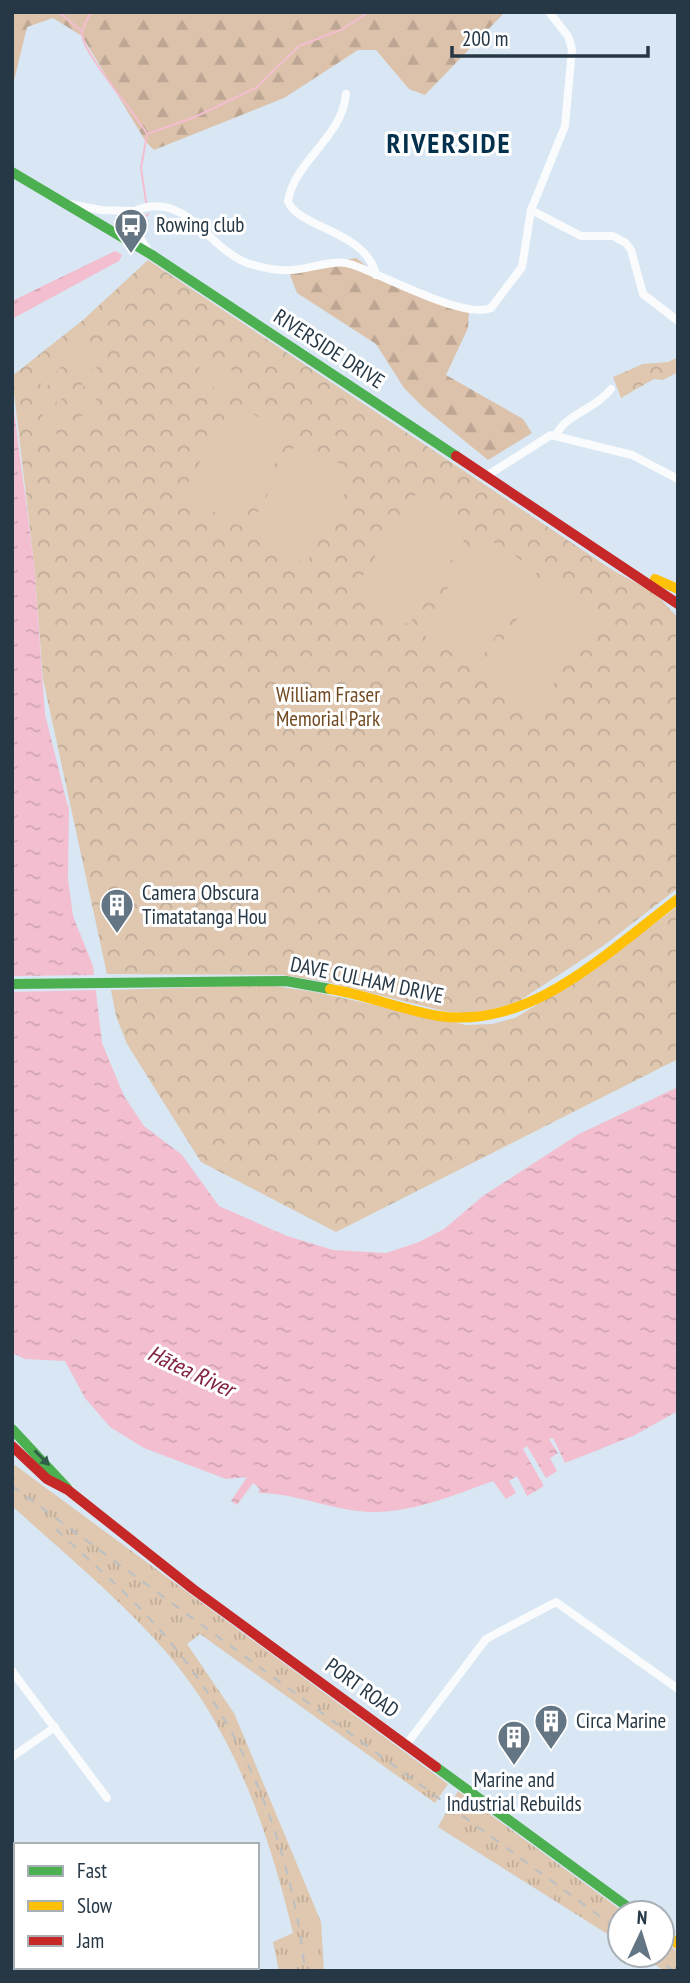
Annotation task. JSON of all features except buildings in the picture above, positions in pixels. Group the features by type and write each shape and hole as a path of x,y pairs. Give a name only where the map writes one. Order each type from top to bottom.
{"main road":[{"name":"RIVERSIDE DRIVE","path":"12,172 150,254 488,475 678,604"},
{"name":"RIVERSIDE DRIVE","path":"621,564 678,589"},
{"name":"DAVE CULHAM DRIVE","path":"12,984 286,981 344,991 440,1016 488,1017 527,1006 555,990 678,899"},
{"name":"PORT ROAD","path":"12,1429 68,1490 193,1589 617,1899"},
{"name":"PORT ROAD","path":"12,1446 47,1479 68,1490"}],"street":[{"path":"66,203 116,212 155,206 178,210 227,251 248,263 291,271 347,263 404,288 468,309 486,310 495,305 522,267 531,210 565,126 573,55 568,36 549,12"},
{"path":"346,94 331,134 298,177 288,201 298,213 353,243 369,260 376,275"},
{"path":"114,232 124,218 138,210"},
{"path":"138,210 132,224 150,254"},
{"path":"531,210 547,215 581,236 613,236 626,243 631,250 643,295 678,321"},
{"path":"555,435 563,426 600,402 611,389"},
{"path":"488,475 541,439 555,435 632,455 678,479"},
{"path":"406,1745 486,1639 556,1602 678,1689"},
{"path":"12,1671 107,1798"},
{"path":"12,1757 55,1727"}],"green space":[{"path":"12,12 505,12 425,95 409,89 376,50 358,50 284,98 154,150 146,142 82,36 53,18 27,27 12,89"},
{"path":"356,258 378,275 469,311 468,328 446,375 523,419 532,433 488,460 404,388 376,344 297,293 288,270"},
{"name":"William Fraser Memorial Park","path":"148,260 614,571 655,593 678,618 678,888 603,946 516,1003 471,1014 444,1011 327,982 282,975 107,974 43,679 34,564 12,376 83,320"},
{"path":"75,349 86,349 90,359 59,402 61,408 70,404 98,359 105,357 111,361 111,370 72,447 68,443 108,364 105,361 99,364 64,414 58,411 56,400 83,361 83,355 70,359 52,377 46,395 47,404 60,444 53,446 39,391 48,372"},
{"path":"209,355 245,379 226,400 197,371"},
{"path":"678,357 678,372 663,380 654,379 621,398 613,377 643,364 668,362"},
{"path":"233,403 291,435 240,526 182,494"},
{"path":"298,440 356,473 306,564 247,532"},
{"path":"417,492 472,528 409,625 354,589"},
{"path":"483,535 538,571 475,668 419,632"},
{"path":"545,576 601,611 537,709 482,673"},
{"path":"678,906 678,1059 336,1232 201,1162 127,1044 116,1016 111,990 268,985 315,992 466,1025 492,1024 515,1018 583,977"},
{"path":"12,1463 448,1784 435,1803 200,1634 187,1644 234,1713 321,1922 324,1971 279,1971 273,1942 293,1933 261,1822 230,1750 212,1716 167,1653 111,1596 12,1506"},
{"path":"458,1791 606,1899 606,1933 438,1827"},
{"path":"676,1950 678,1971 662,1969 676,1969"},
{"path":"44,1969 102,1969 101,1971"}],"water":[{"path":"115,251 122,255 119,261 12,319 12,301"},
{"name":"Hātea River","path":"12,395 34,564 45,714 68,807 69,805 68,879 73,916 93,966 102,1043 124,1096 144,1126 182,1155 219,1206 287,1236 333,1250 386,1253 419,1242 444,1229 483,1196 579,1134 678,1087 678,1411 633,1436 565,1463 553,1438 549,1439 558,1453 550,1458 557,1471 546,1478 527,1446 523,1449 544,1486 527,1496 517,1476 509,1481 516,1493 506,1499 493,1481 427,1504 375,1512 258,1493 260,1489 253,1483 237,1505 231,1501 247,1477 226,1479 144,1448 110,1427 85,1398 65,1361 25,1359 12,1353"}],"pier":[{"path":"98,975 99,990 12,992 12,976"}],"waterway":[{"path":"59,12 81,31"},
{"path":"91,12 82,33 84,41 99,67 147,134 141,168 146,202"},
{"path":"147,134 195,117 256,88 299,46 343,29 369,12"},
{"path":"139,223 148,214"}],"railway":[{"path":"12,1486 606,1921"},
{"path":"56,1529 152,1621 184,1659 236,1740 257,1784 288,1875 305,1971"}],"traffic: fast":[{"path":"12,172 152,255 456,456"},
{"path":"12,984 286,981 330,989"},
{"path":"12,1429 67,1488"},
{"path":"436,1767 617,1899"}],"traffic: slow":[{"path":"655,579 678,589"},
{"path":"330,989 439,1016 473,1017 506,1011 537,999 568,982 678,899"}],"traffic: jam":[{"path":"456,456 678,604"},
{"path":"12,1446 47,1479 68,1490 193,1589 436,1767"}],"place":[{"name":"Rowing club","path":"131,255"},
{"name":"Camera Obscura Timatatanga Hou","path":"117,935"},
{"name":"Circa Marine","path":"551,1751"},
{"name":"Marine and Industrial Rebuilds","path":"514,1767"}],"district":[{"name":"RIVERSIDE","path":"449,143"}]}
